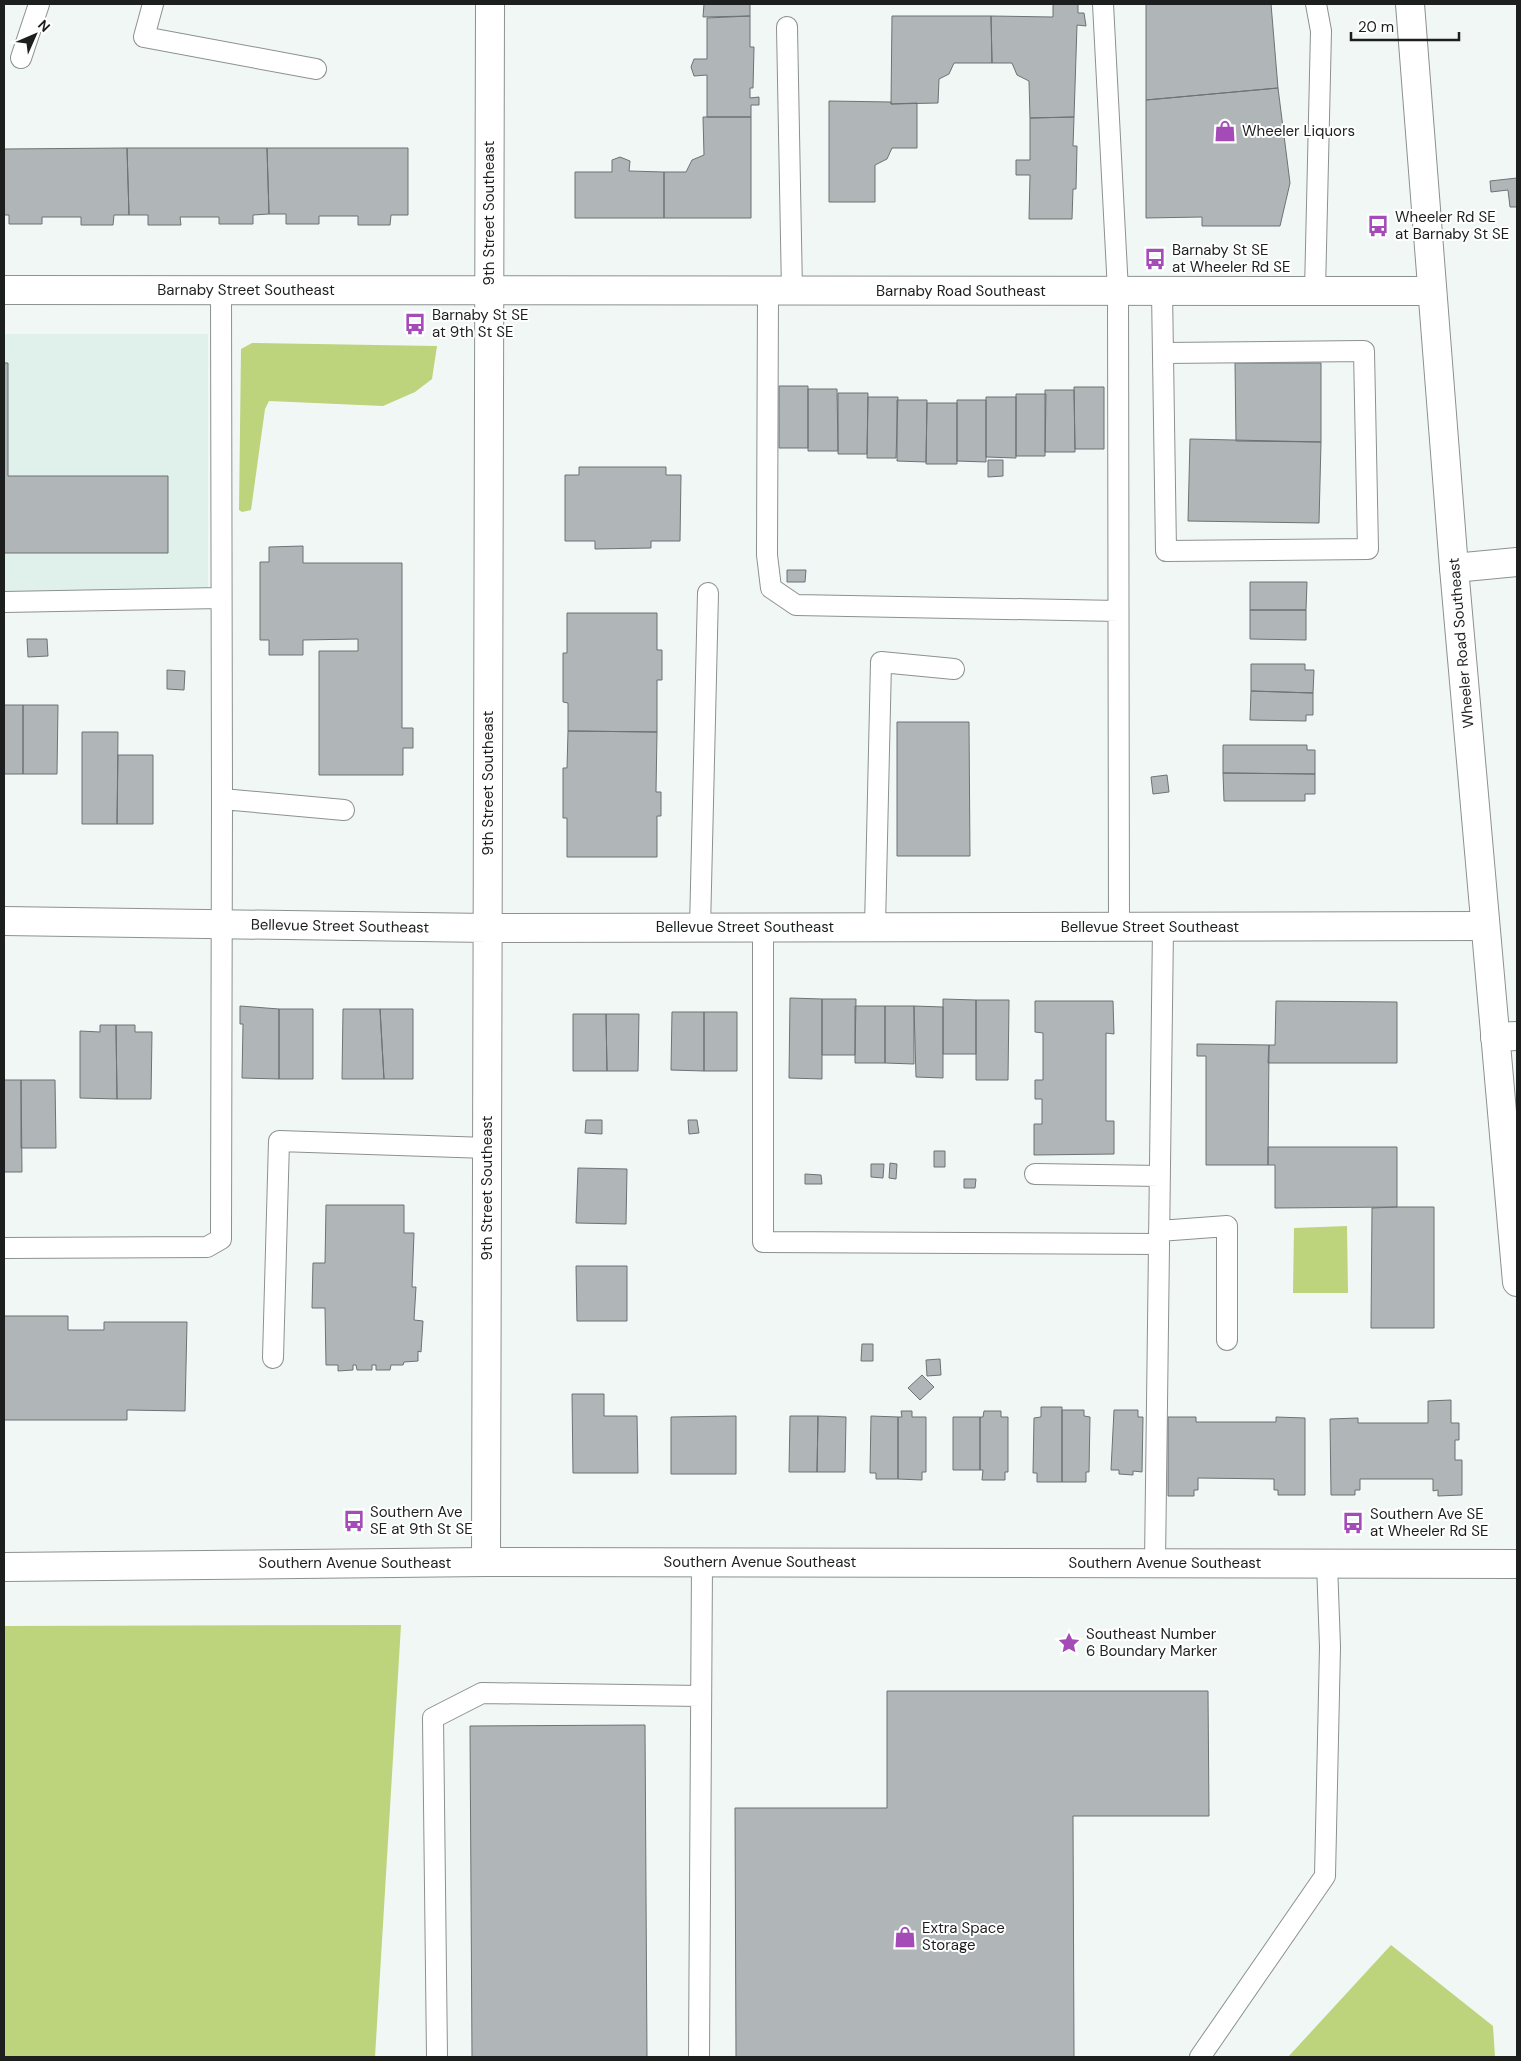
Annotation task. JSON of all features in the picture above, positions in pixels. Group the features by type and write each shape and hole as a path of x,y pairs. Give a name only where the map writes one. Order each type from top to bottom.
{"street":[{"name":"9th Street Southeast","path":"486,1562 490,4"},
{"name":"Wheeler Road Southeast","path":"1410,4 1454,568 1485,926 1506,1037 1517,1282"},
{"name":"Barnaby Street Southeast","path":"4,290 489,290"},
{"name":"Barnaby Road Southeast","path":"489,290 1432,291"},
{"path":"1454,568 1517,562"},
{"name":"Bellevue Street Southeast","path":"4,921 487,928 1485,926"},
{"name":"Southern Avenue Southeast","path":"4,1567 486,1562 1517,1564"}],"lane":[{"path":"21,58 40,4"},
{"path":"152,4 144,37 316,69"},
{"path":"1103,4 1118,291 1119,926"},
{"path":"1315,291 1321,30 1316,4"},
{"path":"786,27 780,291 767,555 771,588 796,605 1118,611"},
{"path":"4,1248 207,1247 221,1239 221,290"},
{"path":"1162,291 1166,551 1368,549 1364,351 1163,353"},
{"path":"700,928 708,593"},
{"path":"4,602 220,598"},
{"path":"875,927 881,662 954,669"},
{"path":"222,799 344,810"},
{"path":"764,927 763,1242 1159,1238 1227,1226 1228,1340"},
{"path":"1155,1563 1163,927"},
{"path":"273,1358 279,1141 487,1148"},
{"path":"1035,1174 1160,1176"},
{"path":"699,2057 702,1562"},
{"path":"1200,2057 1326,1876 1330,1647 1327,1563"},
{"path":"437,2057 433,1718 482,1694 701,1696"}],"shaded area":[{"path":"4,334 208,334 208,590 4,591"}],"green space":[{"path":"252,343 437,346 432,379 415,392 383,406 269,401 265,409 251,510 242,512 239,510 241,349"},
{"path":"1347,1226 1348,1293 1293,1293 1294,1228"},
{"path":"401,1625 375,2057 4,2057 4,1626"},
{"path":"1391,1945 1493,2026 1495,2057 1288,2057"}],"building":[{"path":"704,4 750,4 750,16 703,17"},
{"path":"1053,4 1078,4 1078,13 1084,13 1086,26 1077,25 1074,117 1030,118 1029,81 1017,75 1012,63 992,63 991,16 1053,17"},
{"path":"1146,4 1271,4 1278,88 1146,100"},
{"path":"750,16 750,47 754,47 753,88 750,88 750,98 759,97 759,105 751,105 751,117 707,117 707,75 694,76 691,67 694,59 707,59 707,18"},
{"path":"892,16 991,16 992,63 954,63 949,74 939,79 938,103 891,104"},
{"path":"1278,88 1290,183 1280,226 1202,226 1202,217 1146,218 1146,100"},
{"path":"829,101 891,102 891,104 917,103 917,148 892,148 887,159 875,165 875,202 829,202"},
{"path":"703,117 751,117 751,218 664,218 664,172 686,172 692,160 704,155"},
{"path":"1074,117 1073,146 1077,146 1076,189 1073,189 1072,219 1029,219 1030,175 1016,175 1016,160 1030,160 1030,118"},
{"path":"127,148 129,215 114,215 113,225 81,225 81,217 42,217 42,224 9,224 9,215 4,215 4,149"},
{"path":"127,148 267,148 269,214 253,215 253,224 219,224 219,217 180,217 181,225 148,225 148,215 129,215"},
{"path":"267,148 408,148 408,215 391,215 390,225 358,225 358,216 319,216 319,224 286,224 286,214 269,214"},
{"path":"620,157 630,161 629,171 664,172 664,218 575,218 575,172 612,172 612,160"},
{"path":"1517,178 1517,207 1510,207 1508,190 1491,192 1490,181"},
{"path":"4,363 8,363 8,476 168,476 168,553 4,553"},
{"path":"1235,363 1321,363 1321,442 1236,441"},
{"path":"779,386 808,386 808,448 779,448"},
{"path":"1074,387 1104,387 1104,449 1075,449"},
{"path":"808,389 837,389 838,451 808,451"},
{"path":"1045,390 1074,390 1075,452 1045,452"},
{"path":"838,393 868,393 867,454 838,454"},
{"path":"1016,394 1046,394 1045,456 1016,456"},
{"path":"868,397 898,397 896,458 867,458"},
{"path":"986,397 1016,397 1016,458 986,457"},
{"path":"897,400 927,400 926,462 897,461"},
{"path":"957,400 986,400 986,462 957,461"},
{"path":"927,403 957,403 957,464 926,464"},
{"path":"1190,439 1321,442 1319,523 1188,521"},
{"path":"988,460 1003,460 1003,476 988,477"},
{"path":"579,467 666,467 666,475 681,475 680,541 651,541 651,548 595,549 595,541 565,541 565,475 579,475"},
{"path":"303,546 303,563 402,563 402,728 413,728 413,748 403,748 403,775 319,775 319,651 358,651 358,639 303,640 303,655 269,655 269,640 260,640 260,562 269,562 269,547"},
{"path":"787,570 806,570 805,582 787,582"},
{"path":"1250,582 1307,582 1306,610 1250,610"},
{"path":"1250,610 1306,610 1306,640 1250,639"},
{"path":"567,613 657,613 657,650 662,650 662,680 657,680 657,732 568,731 568,703 563,702 563,653 567,653"},
{"path":"27,639 47,639 48,656 28,657"},
{"path":"1251,664 1305,664 1305,670 1314,670 1313,693 1251,691"},
{"path":"167,670 185,671 184,690 167,689"},
{"path":"1251,691 1313,693 1313,715 1306,715 1306,721 1250,720"},
{"path":"4,705 23,705 23,774 4,774"},
{"path":"23,705 58,705 57,774 23,774"},
{"path":"897,722 969,722 970,856 897,856"},
{"path":"568,731 657,732 656,792 661,792 661,816 657,816 657,857 567,857 567,818 563,818 563,768 567,768"},
{"path":"82,732 118,732 117,824 82,824"},
{"path":"1223,745 1307,745 1307,750 1315,750 1315,774 1223,773"},
{"path":"118,755 153,755 153,824 117,824"},
{"path":"1223,773 1315,774 1315,794 1305,794 1305,801 1224,801"},
{"path":"1167,775 1169,792 1153,794 1151,777"},
{"path":"790,998 822,999 822,1079 789,1078"},
{"path":"822,999 856,999 855,1055 822,1055"},
{"path":"943,999 976,1000 976,1054 943,1054"},
{"path":"976,1000 1009,1000 1008,1080 976,1080"},
{"path":"1035,1001 1113,1001 1114,1034 1106,1033 1106,1121 1114,1121 1114,1154 1034,1155 1034,1124 1042,1124 1042,1099 1035,1099 1035,1080 1043,1080 1043,1033 1035,1032"},
{"path":"1276,1001 1397,1002 1397,1063 1268,1063 1269,1045 1275,1045"},
{"path":"240,1006 279,1009 279,1079 242,1078 243,1024 240,1024"},
{"path":"855,1006 885,1006 885,1063 855,1063"},
{"path":"885,1006 914,1006 914,1064 885,1063"},
{"path":"914,1006 943,1007 943,1078 916,1077"},
{"path":"279,1009 313,1009 313,1079 279,1079"},
{"path":"343,1009 380,1009 384,1079 342,1079"},
{"path":"380,1009 413,1009 413,1079 384,1079"},
{"path":"672,1012 704,1012 704,1071 671,1070"},
{"path":"704,1012 737,1012 737,1071 704,1071"},
{"path":"573,1014 606,1014 607,1071 573,1071"},
{"path":"606,1014 639,1014 638,1071 607,1071"},
{"path":"100,1025 116,1025 117,1099 80,1098 80,1031 100,1032"},
{"path":"116,1025 135,1025 135,1032 152,1032 151,1099 117,1099"},
{"path":"1197,1044 1269,1045 1268,1165 1206,1165 1206,1056 1197,1056"},
{"path":"4,1080 21,1080 22,1172 4,1172"},
{"path":"21,1080 55,1080 56,1148 21,1148"},
{"path":"586,1120 602,1120 602,1134 585,1133"},
{"path":"688,1120 697,1120 699,1133 689,1134"},
{"path":"1268,1147 1397,1147 1397,1207 1275,1208 1275,1165 1268,1165"},
{"path":"934,1151 945,1151 945,1167 934,1167"},
{"path":"890,1163 897,1164 896,1179 889,1178"},
{"path":"871,1164 884,1164 883,1178 871,1177"},
{"path":"578,1168 627,1169 626,1224 576,1223"},
{"path":"805,1174 821,1175 822,1184 805,1184"},
{"path":"964,1179 976,1179 975,1188 964,1188"},
{"path":"326,1205 404,1205 404,1233 414,1233 412,1287 416,1287 414,1320 423,1321 421,1352 418,1351 418,1361 404,1362 403,1365 391,1365 390,1370 376,1370 376,1365 372,1365 372,1370 357,1370 356,1365 353,1365 353,1370 338,1371 338,1365 326,1365 325,1308 312,1308 313,1263 325,1263"},
{"path":"1434,1207 1434,1328 1371,1328 1372,1208"},
{"path":"576,1266 627,1266 627,1321 577,1321"},
{"path":"4,1316 68,1316 68,1330 104,1330 104,1322 187,1322 185,1411 127,1410 127,1420 4,1420"},
{"path":"862,1344 873,1344 873,1361 861,1361"},
{"path":"940,1359 941,1375 927,1376 926,1360"},
{"path":"922,1375 934,1387 920,1400 908,1388"},
{"path":"572,1394 604,1394 604,1416 637,1416 638,1473 573,1473"},
{"path":"1451,1400 1451,1423 1459,1423 1459,1440 1455,1440 1455,1460 1462,1460 1462,1495 1438,1496 1438,1490 1433,1491 1433,1479 1360,1479 1360,1490 1355,1490 1355,1495 1331,1495 1330,1419 1358,1418 1358,1423 1428,1423 1428,1401"},
{"path":"1041,1407 1062,1407 1062,1482 1037,1482 1037,1473 1033,1473 1034,1418 1041,1417"},
{"path":"1062,1410 1084,1410 1084,1416 1090,1417 1089,1472 1086,1472 1086,1482 1062,1482"},
{"path":"1114,1410 1138,1410 1138,1417 1143,1417 1142,1472 1133,1471 1133,1475 1119,1474 1119,1470 1111,1470"},
{"path":"901,1411 912,1411 912,1417 926,1417 926,1472 922,1472 922,1480 898,1479 898,1417 902,1417"},
{"path":"984,1411 1001,1411 1001,1417 1008,1417 1008,1472 1005,1472 1005,1480 982,1480 983,1470 980,1470 980,1417 983,1417"},
{"path":"736,1416 736,1474 671,1474 671,1417"},
{"path":"790,1416 818,1416 817,1472 789,1472"},
{"path":"818,1416 846,1417 845,1472 817,1472"},
{"path":"871,1416 898,1417 898,1479 876,1479 876,1473 870,1473"},
{"path":"953,1417 980,1417 980,1470 953,1470"},
{"path":"1168,1417 1196,1417 1196,1422 1276,1422 1276,1417 1305,1418 1305,1495 1278,1495 1278,1490 1274,1490 1274,1479 1198,1478 1198,1490 1194,1490 1194,1496 1168,1496"},
{"name":"Extra Space Storage","path":"887,1691 1208,1691 1209,1816 1073,1816 1074,2057 736,2057 735,1808 887,1808"},
{"path":"645,1725 647,2057 472,2057 470,1726"}],"place":[{"name":"Wheeler Liquors","path":"1225,131"},
{"name":"Wheeler Rd SE at Barnaby St SE","path":"1378,226"},
{"name":"Barnaby St SE at Wheeler Rd SE","path":"1155,259"},
{"name":"Barnaby St SE at 9th St SE","path":"415,324"},
{"name":"Southern Ave SE at 9th St SE","path":"354,1521"},
{"name":"Southern Ave SE at Wheeler Rd SE","path":"1353,1523"},
{"name":"Southeast Number 6 Boundary Marker","path":"1069,1643"},
{"name":"Extra Space Storage","path":"905,1937"}]}
